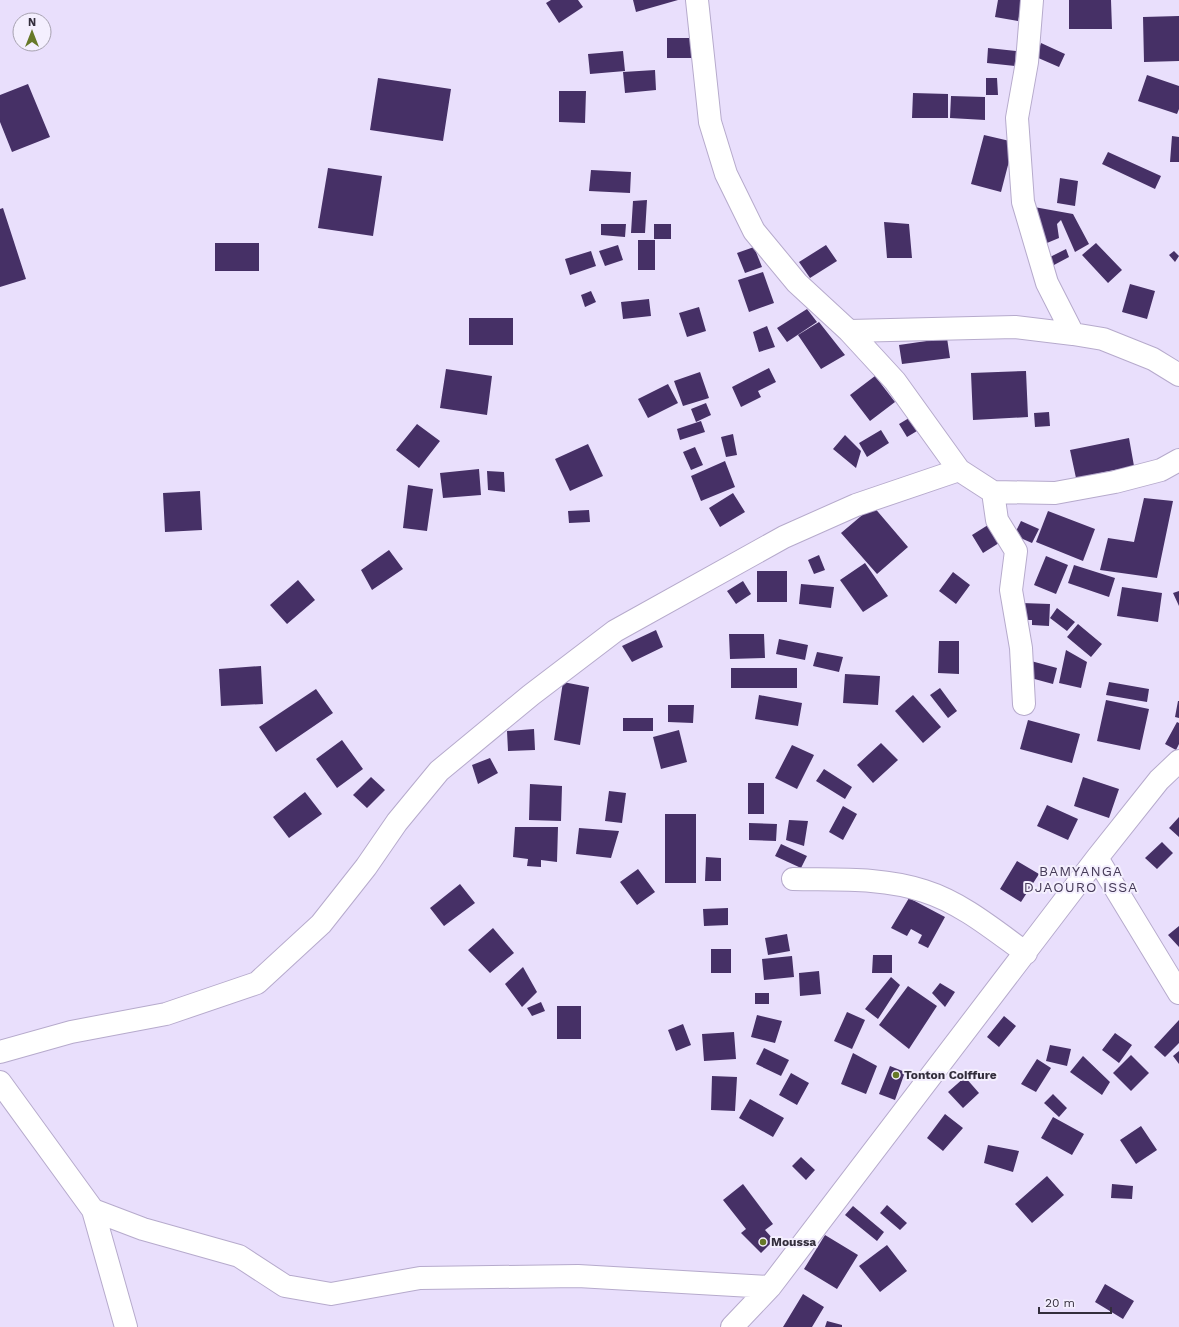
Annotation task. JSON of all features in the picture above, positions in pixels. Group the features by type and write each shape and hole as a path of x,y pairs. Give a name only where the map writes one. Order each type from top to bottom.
{"street":[{"path":"697,0 710,122 726,174 754,231 797,284 849,331 895,381 959,470 993,492 1055,493 1115,482 1161,470 1179,460"},
{"path":"1032,0 1027,62 1017,118 1023,202 1047,284 1073,334"},
{"path":"849,331 1015,327 1073,334 1103,339 1153,359 1179,375"},
{"path":"0,1052 71,1032 166,1014 257,983 321,924 366,867 397,822 439,771 531,695 615,631 784,538 856,505 959,470"},
{"path":"993,492 997,520 1016,552 1011,590 1021,648 1024,704"},
{"path":"732,1327 770,1288 1097,858 1169,782 1179,761"},
{"path":"1097,858 1179,993"},
{"path":"793,879 883,882 925,891 970,912 1026,952"},
{"path":"0,1082 92,1210 126,1327"},
{"path":"92,1210 143,1229 239,1256 285,1286 331,1294 420,1278 578,1276 770,1288"}],"building":[{"path":"551,0 578,0 583,7 559,23 546,3"},
{"path":"633,0 678,0 636,12"},
{"path":"998,0 1023,0 1018,21 995,17"},
{"path":"1069,0 1111,0 1112,29 1069,29"},
{"path":"1179,16 1179,61 1144,62 1143,17"},
{"path":"667,38 699,38 699,58 667,58"},
{"path":"1041,43 1065,54 1059,67 1036,57"},
{"path":"988,48 1016,51 1015,66 987,63"},
{"path":"623,51 625,71 590,74 588,54"},
{"path":"655,70 656,90 625,93 623,72"},
{"path":"1147,75 1179,86 1179,109 1177,114 1138,101"},
{"path":"378,78 451,89 443,141 370,130"},
{"path":"986,78 997,78 998,95 986,95"},
{"path":"28,84 50,137 12,152 0,122 0,95"},
{"path":"559,91 586,91 585,123 559,122"},
{"path":"913,93 948,94 948,118 912,118"},
{"path":"951,96 985,97 985,120 950,118"},
{"path":"984,135 1014,142 1001,192 971,184"},
{"path":"1172,136 1179,137 1179,162 1170,162"},
{"path":"1108,152 1161,176 1155,189 1102,164"},
{"path":"328,168 382,176 373,236 318,228"},
{"path":"591,170 631,172 630,193 589,191"},
{"path":"1060,178 1078,181 1075,206 1057,203"},
{"path":"647,200 645,233 631,233 633,201"},
{"path":"1034,207 1073,214 1089,244 1075,252 1061,220 1057,224 1059,238 1047,243"},
{"path":"3,208 26,279 0,287 0,209"},
{"path":"884,222 909,224 912,258 887,258"},
{"path":"601,224 626,224 625,237 601,235"},
{"path":"654,224 671,224 671,239 654,239"},
{"path":"638,240 655,240 655,270 638,270"},
{"path":"215,243 259,243 259,271 215,271"},
{"path":"1096,243 1122,270 1108,283 1082,255"},
{"path":"618,245 623,260 605,266 599,251"},
{"path":"826,245 837,261 810,278 799,262"},
{"path":"754,247 762,267 745,273 737,253"},
{"path":"1066,249 1069,257 1054,265 1050,257"},
{"path":"591,251 596,266 570,275 565,259"},
{"path":"1174,251 1179,256 1175,262 1169,255"},
{"path":"763,272 774,303 749,312 738,280"},
{"path":"1130,284 1155,291 1147,319 1122,312"},
{"path":"591,291 596,302 585,307 581,295"},
{"path":"649,299 651,316 623,319 621,302"},
{"path":"699,307 706,331 687,337 679,313"},
{"path":"807,309 817,322 787,342 777,328"},
{"path":"469,318 513,318 513,345 469,345"},
{"path":"819,322 845,355 821,369 798,335"},
{"path":"767,326 775,347 759,352 753,332"},
{"path":"947,338 950,358 902,364 899,345"},
{"path":"769,368 776,382 758,391 761,397 741,407 732,387"},
{"path":"446,369 492,376 487,415 440,408"},
{"path":"1026,371 1028,417 973,420 971,373"},
{"path":"700,372 709,398 683,406 674,381"},
{"path":"875,376 895,402 870,421 850,395"},
{"path":"668,384 678,403 648,418 638,399"},
{"path":"706,403 711,415 696,422 691,409"},
{"path":"1049,412 1050,426 1035,427 1034,413"},
{"path":"909,418 917,431 907,437 899,424"},
{"path":"701,421 705,432 680,440 677,429"},
{"path":"417,424 440,441 419,468 396,450"},
{"path":"881,430 889,443 867,457 859,443"},
{"path":"733,434 737,455 726,457 721,437"},
{"path":"845,435 861,451 856,468 833,449"},
{"path":"1129,438 1134,466 1076,478 1070,450"},
{"path":"588,444 603,476 570,491 555,459"},
{"path":"695,447 703,465 691,470 683,452"},
{"path":"725,461 735,487 701,501 691,476"},
{"path":"479,469 481,495 443,498 440,473"},
{"path":"487,471 504,472 505,492 488,490"},
{"path":"408,485 433,489 427,531 403,528"},
{"path":"200,491 202,530 165,532 163,493"},
{"path":"733,493 745,512 720,527 709,508"},
{"path":"1144,498 1173,501 1157,578 1100,570 1108,538 1134,542"},
{"path":"873,506 908,547 877,574 841,533"},
{"path":"589,510 590,522 569,523 568,511"},
{"path":"1048,511 1095,529 1083,561 1036,542"},
{"path":"1021,521 1039,529 1032,543 1014,535"},
{"path":"988,525 999,543 983,553 972,535"},
{"path":"389,550 403,569 372,590 361,570"},
{"path":"819,555 825,570 814,574 808,560"},
{"path":"1046,556 1068,565 1056,594 1034,585"},
{"path":"865,563 888,596 863,612 840,580"},
{"path":"1074,565 1115,578 1109,597 1068,583"},
{"path":"757,571 787,571 787,602 757,602"},
{"path":"953,572 970,585 956,604 939,591"},
{"path":"298,580 315,600 287,624 270,605"},
{"path":"743,581 751,594 736,604 727,591"},
{"path":"801,584 834,587 831,608 799,604"},
{"path":"1122,587 1162,593 1158,622 1117,616"},
{"path":"1179,591 1179,606 1173,593"},
{"path":"1022,603 1050,604 1049,626 1032,625 1032,620 1021,620"},
{"path":"1057,608 1075,622 1067,631 1050,618"},
{"path":"1078,624 1102,644 1091,657 1067,637"},
{"path":"656,630 663,647 632,662 622,646"},
{"path":"729,634 764,634 765,658 730,659"},
{"path":"779,639 808,645 805,660 776,654"},
{"path":"939,641 959,641 959,674 938,673"},
{"path":"1066,650 1087,662 1081,688 1059,683"},
{"path":"817,652 843,657 839,672 813,666"},
{"path":"1031,661 1057,668 1053,684 1027,677"},
{"path":"261,666 263,704 221,706 219,669"},
{"path":"731,668 797,668 797,688 731,688"},
{"path":"845,674 880,676 878,705 843,703"},
{"path":"563,682 589,687 580,745 554,740"},
{"path":"1109,682 1149,689 1147,702 1106,695"},
{"path":"940,688 957,711 948,718 930,695"},
{"path":"316,689 333,713 276,752 259,727"},
{"path":"759,695 802,703 798,726 755,719"},
{"path":"913,695 941,727 923,743 895,711"},
{"path":"1106,700 1149,709 1140,750 1097,741"},
{"path":"1179,701 1179,718 1175,717"},
{"path":"668,705 694,705 693,723 668,722"},
{"path":"623,718 653,718 653,731 623,731"},
{"path":"1028,720 1080,734 1072,763 1020,749"},
{"path":"1177,722 1179,723 1179,744 1176,750 1165,744"},
{"path":"534,729 535,750 508,751 507,731"},
{"path":"679,730 687,762 661,769 653,737"},
{"path":"342,740 363,769 337,788 316,759"},
{"path":"881,743 898,760 873,783 857,765"},
{"path":"792,745 814,755 797,789 775,778"},
{"path":"490,758 498,773 478,784 472,765"},
{"path":"824,769 852,787 845,799 816,781"},
{"path":"371,777 385,790 367,808 353,795"},
{"path":"1083,777 1119,789 1109,818 1074,806"},
{"path":"748,783 764,783 764,814 748,814"},
{"path":"530,784 562,786 561,821 529,820"},
{"path":"609,791 626,793 622,823 605,821"},
{"path":"305,792 322,814 289,838 273,817"},
{"path":"1047,805 1078,819 1068,840 1037,826"},
{"path":"843,806 857,814 843,840 829,832"},
{"path":"665,814 696,814 696,883 665,883"},
{"path":"1179,817 1179,837 1169,828"},
{"path":"789,820 808,821 804,846 786,840"},
{"path":"749,823 777,824 776,841 749,840"},
{"path":"515,827 558,827 557,862 541,860 541,867 527,866 528,859 513,857"},
{"path":"579,828 619,831 611,858 576,854"},
{"path":"1162,842 1173,853 1157,869 1145,858"},
{"path":"781,844 807,856 801,868 775,856"},
{"path":"706,857 721,858 721,881 705,881"},
{"path":"1017,861 1039,874 1021,902 1000,889"},
{"path":"638,869 655,892 637,905 620,882"},
{"path":"460,884 475,903 444,926 430,908"},
{"path":"909,898 945,917 928,948 918,943 922,935 911,929 907,936 891,928"},
{"path":"728,908 728,925 704,926 703,909"},
{"path":"1179,926 1179,947 1168,935"},
{"path":"493,928 514,953 490,973 468,950"},
{"path":"787,934 790,951 768,955 765,938"},
{"path":"711,949 731,949 731,973 711,973"},
{"path":"873,955 892,955 892,973 872,973"},
{"path":"792,956 794,977 764,980 762,959"},
{"path":"523,967 537,992 522,1007 505,984"},
{"path":"819,971 821,994 800,996 799,973"},
{"path":"891,977 900,985 878,1019 865,1009"},
{"path":"940,983 955,992 945,1007 932,993"},
{"path":"908,986 937,1006 909,1049 879,1025"},
{"path":"755,993 769,993 769,1004 755,1004"},
{"path":"541,1002 545,1011 532,1016 527,1008"},
{"path":"557,1006 581,1006 581,1039 557,1039"},
{"path":"847,1012 865,1020 852,1049 834,1041"},
{"path":"757,1015 782,1021 775,1043 751,1037"},
{"path":"1004,1016 1016,1026 999,1047 987,1037"},
{"path":"1179,1020 1179,1043 1165,1057 1154,1047"},
{"path":"683,1024 691,1045 676,1051 668,1030"},
{"path":"734,1032 736,1059 704,1061 702,1034"},
{"path":"1115,1033 1132,1045 1119,1063 1102,1050"},
{"path":"1050,1045 1071,1049 1067,1066 1046,1061"},
{"path":"764,1048 789,1060 781,1076 756,1064"},
{"path":"1179,1051 1179,1064 1173,1056"},
{"path":"853,1053 877,1066 866,1094 841,1084"},
{"path":"1131,1055 1149,1073 1131,1091 1113,1073"},
{"path":"1083,1056 1110,1082 1102,1095 1070,1072"},
{"path":"1037,1059 1051,1068 1036,1092 1021,1084"},
{"path":"890,1066 905,1072 895,1100 879,1094"},
{"path":"791,1073 809,1083 797,1105 779,1095"},
{"path":"712,1076 737,1077 735,1111 711,1110"},
{"path":"965,1077 979,1093 963,1108 948,1092"},
{"path":"1053,1094 1067,1108 1059,1117 1044,1103"},
{"path":"750,1099 784,1118 773,1137 739,1118"},
{"path":"945,1114 963,1128 943,1151 927,1138"},
{"path":"1053,1117 1084,1134 1072,1155 1041,1138"},
{"path":"1141,1126 1157,1150 1136,1164 1120,1140"},
{"path":"988,1145 1019,1151 1013,1172 984,1163"},
{"path":"801,1157 815,1170 806,1180 792,1166"},
{"path":"1047,1176 1064,1195 1032,1223 1015,1204"},
{"path":"743,1184 773,1224 765,1230 774,1240 761,1253 741,1233 746,1229 723,1200"},
{"path":"1112,1184 1133,1186 1132,1199 1111,1198"},
{"path":"887,1205 907,1223 900,1230 880,1213"},
{"path":"853,1206 884,1232 877,1241 845,1215"},
{"path":"825,1235 858,1255 837,1289 804,1269"},
{"path":"887,1245 907,1271 880,1292 859,1266"},
{"path":"1105,1284 1134,1301 1123,1319 1095,1302"},
{"path":"803,1294 824,1307 812,1327 783,1327"},
{"path":"827,1321 842,1325 842,1327 825,1327"}],"place":[{"name":"Tonton Coiffure","path":"896,1075"},
{"name":"Moussa","path":"763,1242"}],"district":[{"name":"BAMYANGA DJAOURO ISSA","path":"1081,880"}]}
